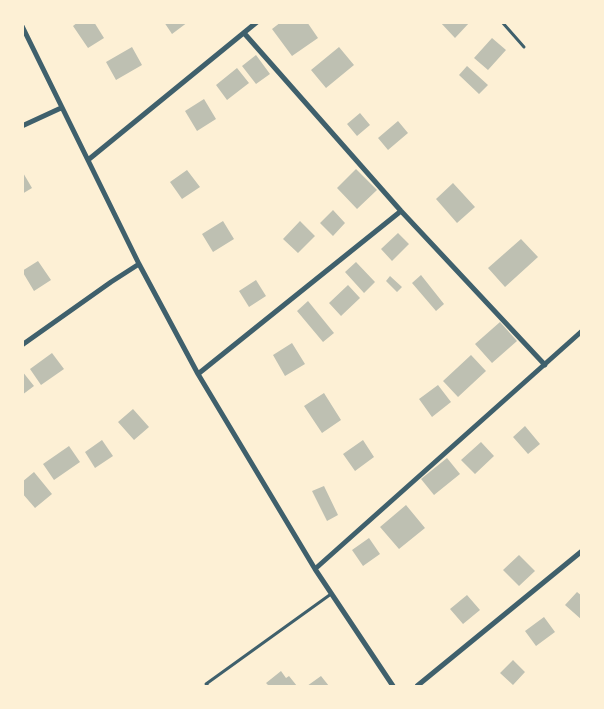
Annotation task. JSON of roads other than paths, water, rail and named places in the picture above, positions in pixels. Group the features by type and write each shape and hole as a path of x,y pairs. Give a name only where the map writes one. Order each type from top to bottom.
{"street":[{"path":"88,160 257,22"},
{"path":"22,26 61,108 198,374 315,569 392,686"},
{"path":"244,34 401,210 545,365"},
{"path":"22,126 61,108"},
{"path":"198,374 401,210"},
{"path":"22,346 111,282 140,264"},
{"path":"315,569 582,332"},
{"path":"417,686 582,551"}],"lane":[{"path":"502,22 524,47"},
{"path":"208,686 206,684 331,594"}]}
